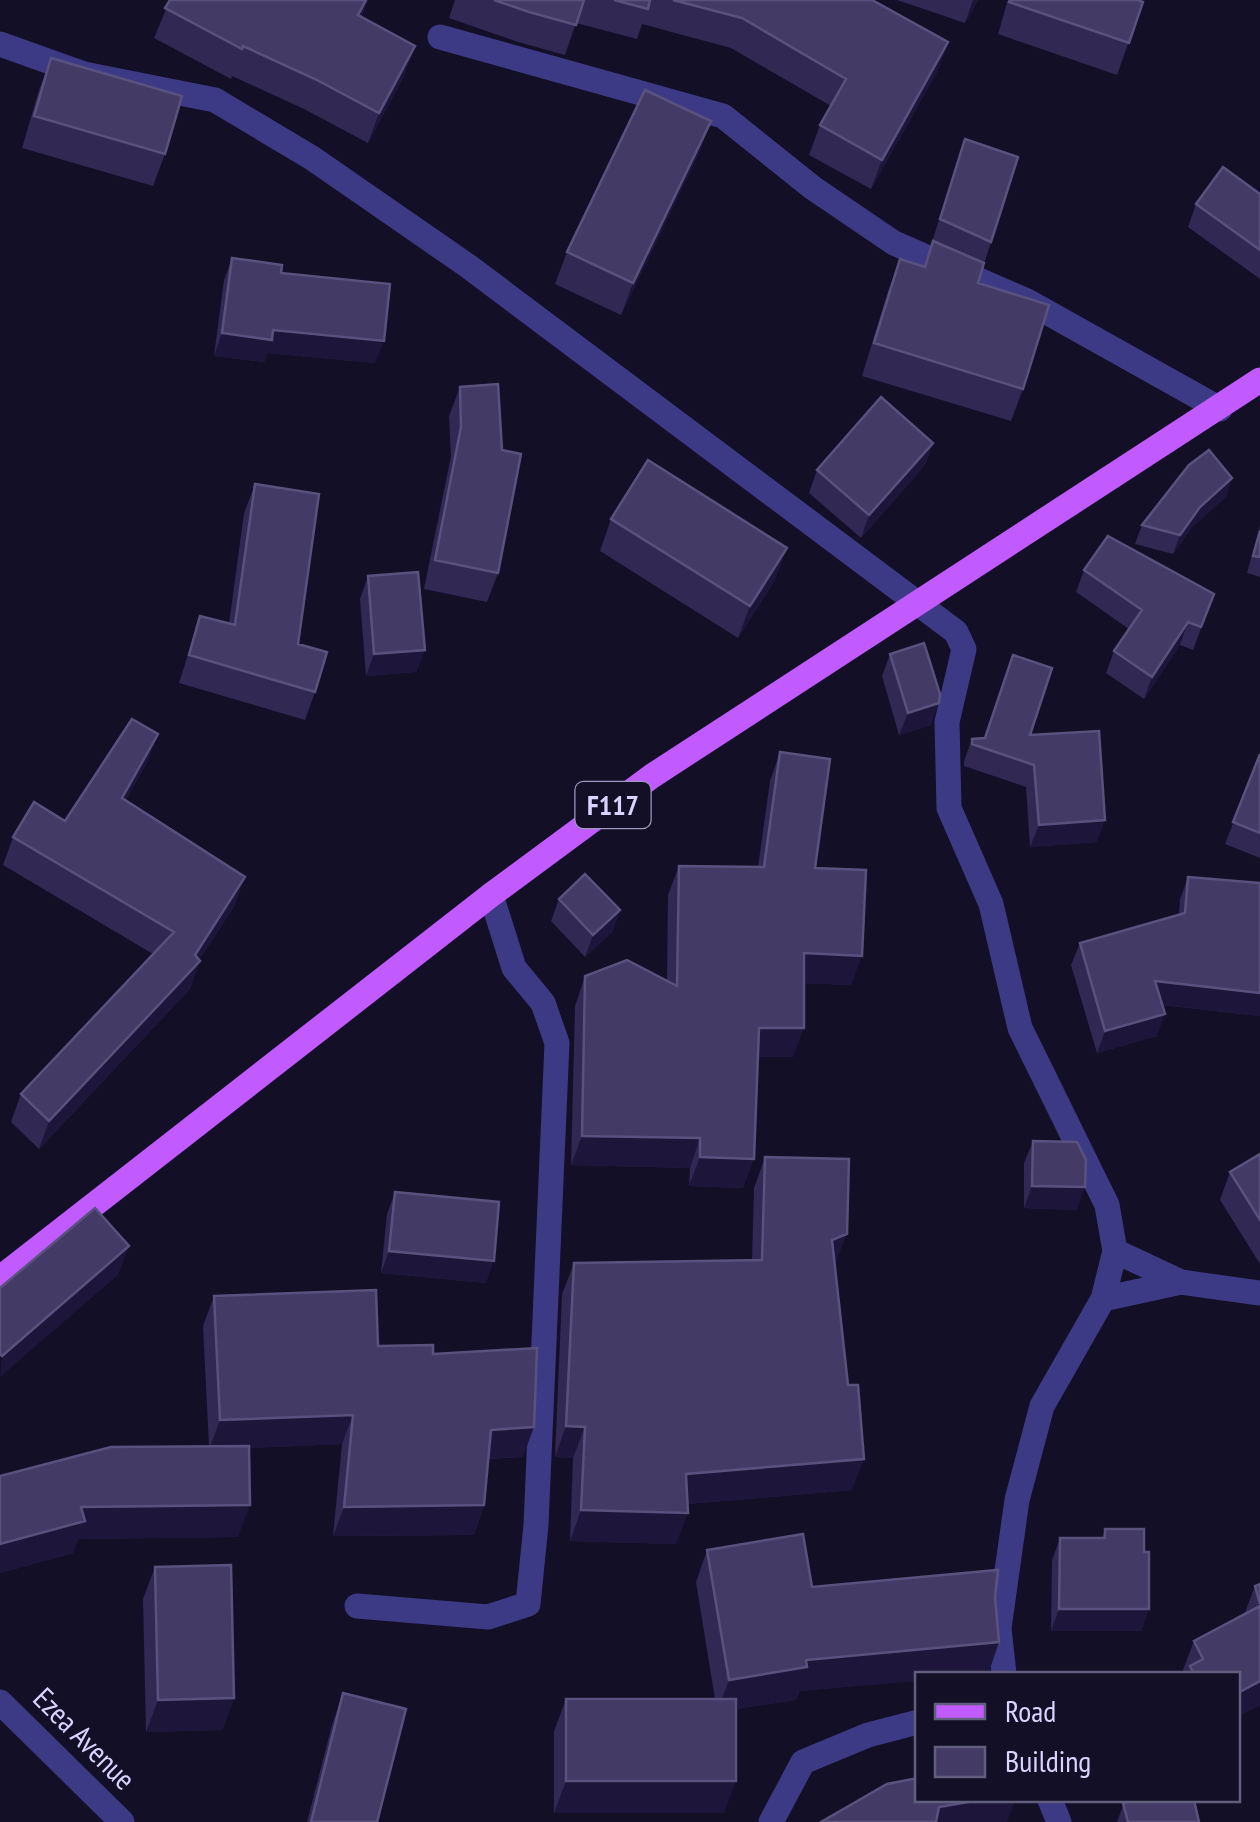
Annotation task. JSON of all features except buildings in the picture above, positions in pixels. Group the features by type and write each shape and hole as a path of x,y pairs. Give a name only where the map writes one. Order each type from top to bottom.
{"main road":[{"name":"F117","path":"0,1278 491,895 652,776 1260,380"}],"street":[{"path":"440,36 724,116 813,188 894,243 1027,301 1220,408"},
{"path":"0,44 84,74 215,100 312,158 484,278 956,632 964,649 947,722 949,808 992,904 1020,1028 1107,1205 1115,1251 1102,1299 1042,1406 1016,1500 999,1628 1004,1672"},
{"path":"357,1606 488,1618 528,1604 536,1525 557,1044 543,1003 514,968 491,895"},
{"path":"1115,1251 1181,1282 1260,1293"},
{"path":"1102,1299 1181,1282"},
{"name":"Ezea Avenue","path":"0,1702 122,1822"},
{"path":"771,1822 803,1762 868,1734 915,1723"}]}
